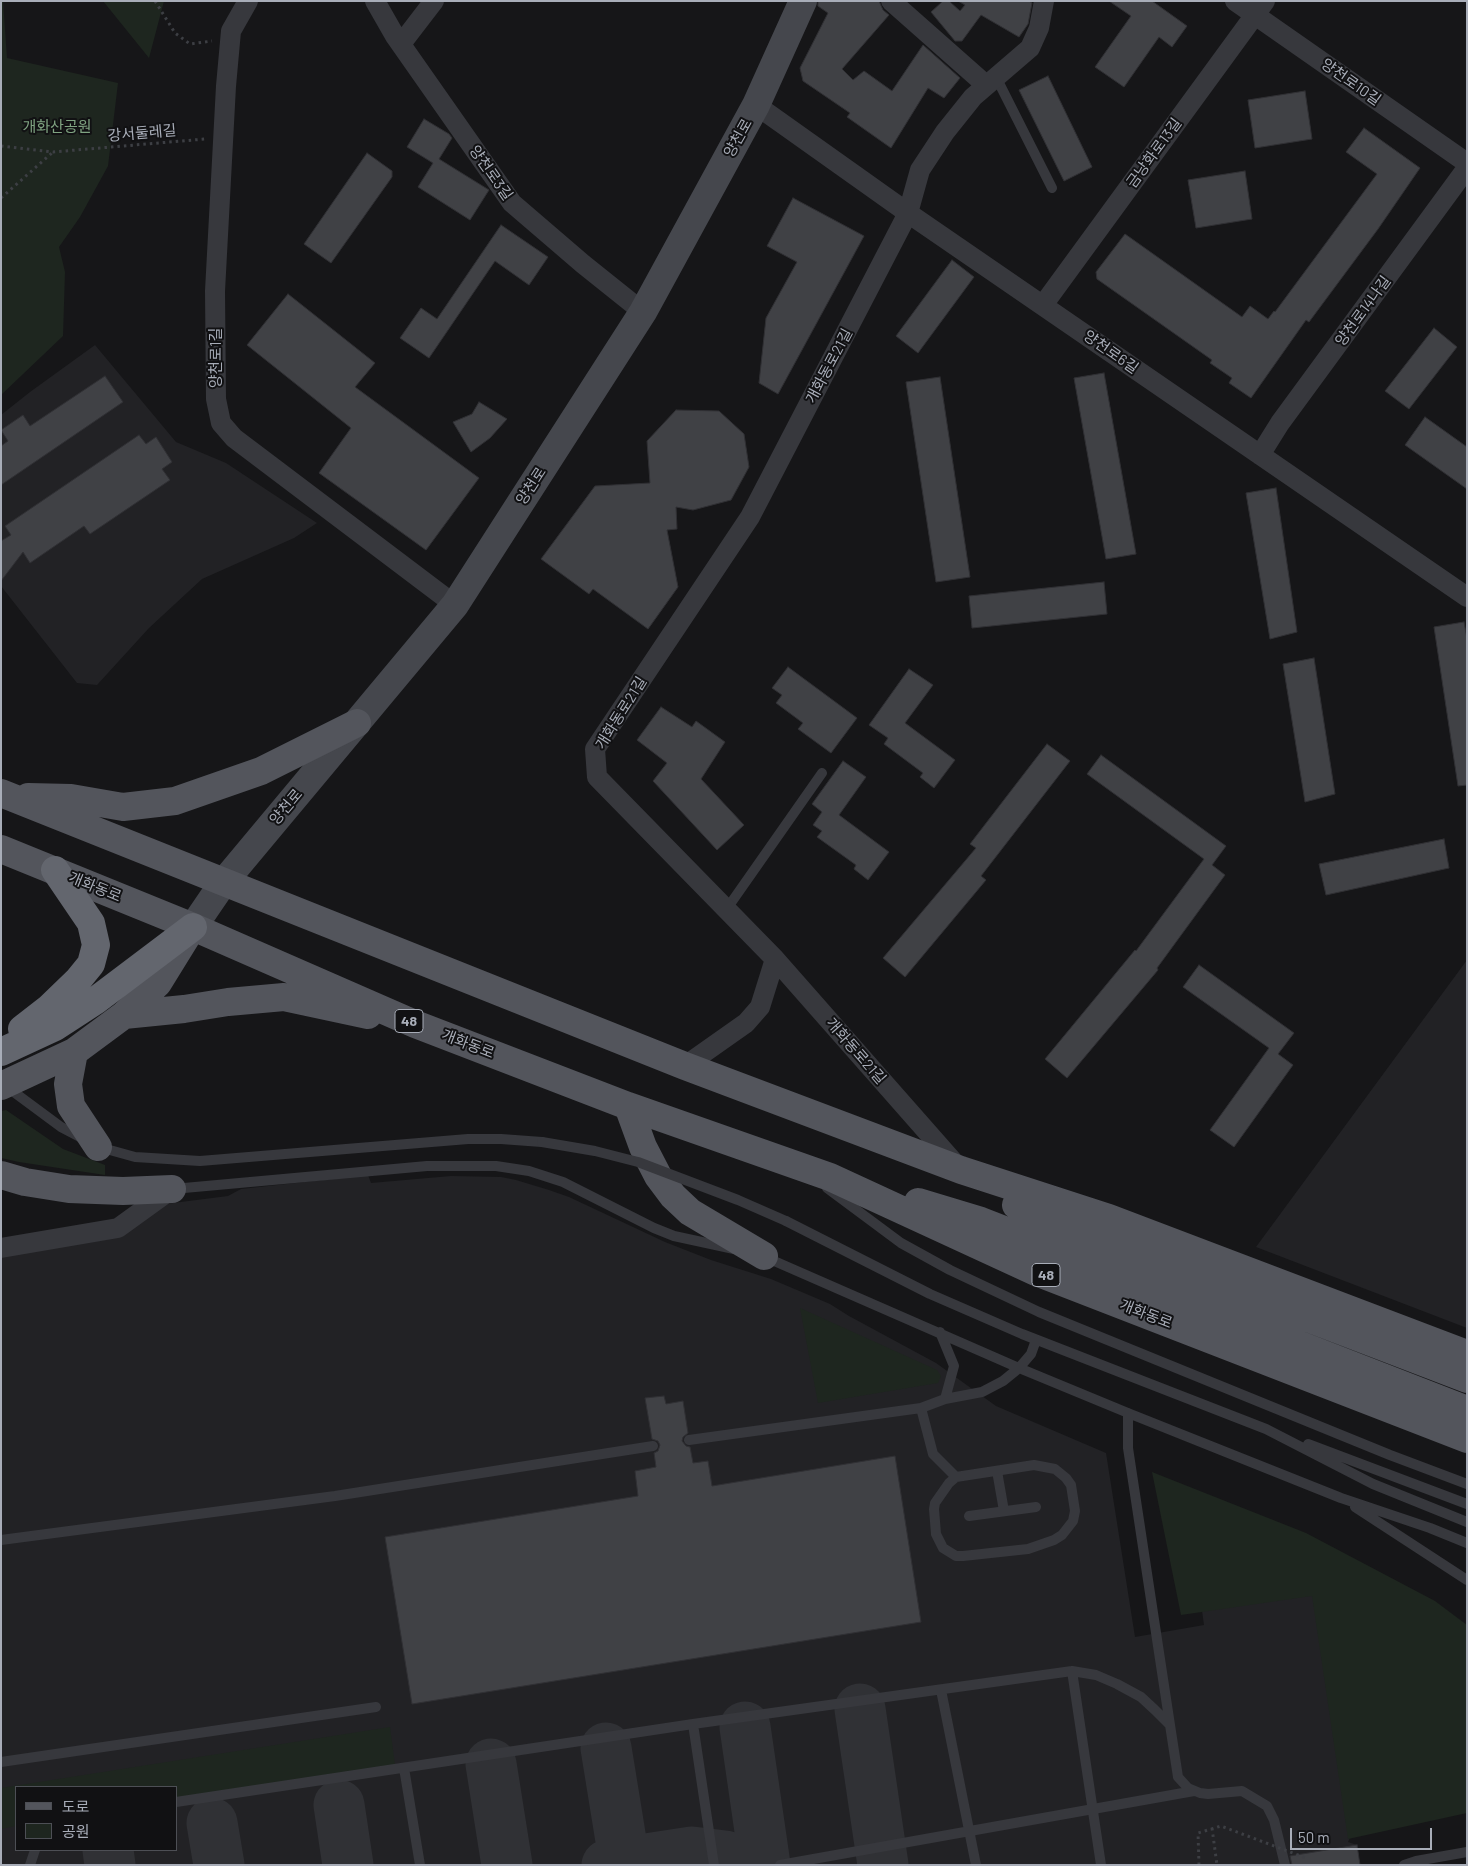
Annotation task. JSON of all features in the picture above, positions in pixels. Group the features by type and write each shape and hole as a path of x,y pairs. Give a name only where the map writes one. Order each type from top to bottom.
{"highway":[{"path":"1,1046 49,1008 78,980 90,964 96,945 91,923 55,870"},
{"path":"1,1052 55,1026 95,1001 193,927"}],"main road":[{"name":"양천로","path":"193,927 223,883 455,605 643,312 756,105 804,1"},
{"path":"4,795 71,798 123,807 175,801 261,771 357,723"},
{"path":"4,795 685,1066 961,1170 1109,1218 1467,1354"},
{"name":"개화동로","path":"1,849 193,927 415,1024 628,1106 830,1177 981,1221 1467,1410"},
{"path":"2,1084 74,1052 124,1015 158,983 193,927"},
{"path":"124,1015 284,997 415,1024"},
{"path":"74,1052 68,1084 71,1106 98,1147"},
{"path":"628,1106 658,1176 673,1196 690,1212 764,1256"},
{"path":"961,1170 1023,1209 1467,1379"},
{"path":"1,1175 25,1182 69,1189 123,1191 172,1189"},
{"name":"개화동로","path":"830,1177 1036,1272 1467,1439"}],"street":[{"name":"양천로1길","path":"248,1 231,31 226,86 216,291 216,399 221,423 234,438 455,605"},
{"name":"양천로3길","path":"375,1 401,44 512,204 643,312"},
{"path":"401,44 434,1"},
{"path":"891,1 991,81"},
{"name":"개화동로21길","path":"961,1170 775,959 597,777 595,749 750,517 908,213 920,170 945,132 973,97 1030,48 1039,28 1044,1"},
{"name":"양천로10길","path":"1235,1 1260,8 1467,163"},
{"name":"금낭화로13길","path":"1043,305 1260,8"},
{"name":"양천로6길","path":"756,105 908,213 1467,597"},
{"name":"양천로14나길","path":"1260,455 1280,423 1467,168"},
{"path":"685,1066 746,1023 760,1007 775,959"},
{"path":"1,1248 118,1228 172,1189"}],"lane":[{"path":"991,81 1052,188"},
{"path":"726,910 822,773"},
{"path":"2,1084 61,1127 98,1147 135,1157 200,1161 468,1139 501,1139 542,1142 595,1151 638,1162 738,1200 786,1221 930,1294 1036,1340 1467,1504"},
{"path":"797,1165 901,1243 950,1270 1039,1312 1390,1455 1467,1484"},
{"path":"172,1189 427,1166 496,1166 529,1171 563,1182 654,1228 674,1236 764,1256 1019,1368 1341,1498 1430,1528 1467,1544"},
{"path":"940,1332 954,1366 945,1399"},
{"path":"689,1440 921,1408 945,1399 982,1392 1003,1381 1019,1368 1031,1354 1036,1340"},
{"path":"921,1408 933,1454 956,1477"},
{"path":"1128,1412 1128,1448 1178,1776 1188,1788 1194,1791 1208,1794 1242,1792 1267,1806 1274,1820 1285,1865"},
{"path":"1266,1429 1373,1484 1467,1522"},
{"path":"1,1540 335,1496 653,1446"},
{"path":"1034,1464 1049,1467 1060,1473 1071,1485 1075,1511 1072,1521 1067,1530 1054,1540 1028,1549 956,1556 943,1548 936,1534 934,1517 935,1503 944,1488 956,1477 1034,1464"},
{"path":"997,1471 1004,1511"},
{"path":"1341,1498 1467,1580"},
{"path":"969,1516 1036,1507"},
{"path":"178,1802 692,1724 1072,1672 1096,1676 1117,1684 1141,1697 1170,1725"},
{"path":"1072,1672 1102,1865"},
{"path":"941,1690 976,1865"},
{"path":"1,1762 376,1707"},
{"path":"692,1724 714,1865"},
{"path":"404,1768 420,1865"},
{"path":"780,1865 1194,1791"},
{"path":"30,1865 35,1851"},
{"path":"1404,1865 1409,1862 1467,1852"}],"path":[{"path":"155,1 175,33 190,44 230,40"},
{"name":"강서둘레길","path":"1,146 53,152 224,137"},
{"path":"1,198 53,152"},
{"path":"1199,1865 1198,1833 1221,1826 1306,1858"},
{"path":"1212,1828 1217,1865"}],"shaded area":[{"path":"95,345 176,442 226,463 317,523 294,538 202,579 149,628 97,685 77,683 1,586 1,415"},
{"path":"1467,960 1467,1328 1256,1247"},
{"path":"368,1175 371,1183 451,1176 501,1177 569,1197 665,1242 711,1260 771,1279 830,1304 936,1363 996,1406 1106,1453 1135,1637 1204,1625 1198,1582 1325,1562 1365,1805 1348,1842 1357,1845 1360,1865 1,1865 1,1250 121,1232 165,1204 228,1196 241,1189"}],"green space":[{"name":"개화산공원","path":"1,1 3,1 7,58 118,83 108,166 80,217 59,247 65,272 63,336 1,395"},
{"path":"103,1 164,1 149,58"},
{"path":"6,1110 63,1149 105,1165 105,1175 1,1158 1,1111"},
{"path":"800,1308 937,1370 941,1376 938,1383 818,1403"},
{"path":"1152,1472 1306,1533 1435,1601 1467,1625 1467,1813 1348,1839 1312,1596 1181,1615"},
{"path":"390,1727 395,1765 178,1800 178,1786 15,1786 15,1826 1,1829 1,1788"}],"building":[{"path":"818,1 879,1 883,10 889,15 842,69 853,80 864,71 892,91 923,45 960,78 944,98 928,88 891,148 847,117 850,113 803,81 800,68 828,13 818,6"},
{"path":"943,1 949,1 960,11 965,5 958,1 1029,1 1032,3 1028,24 1019,37 981,15 962,41 955,41 931,12"},
{"path":"1109,1 1152,1 1187,26 1172,47 1159,37 1124,87 1095,67 1131,16"},
{"path":"1048,76 1092,167 1064,181 1019,90"},
{"path":"1305,91 1312,139 1255,148 1248,100"},
{"path":"424,119 449,134 452,138 439,159 489,190 470,220 418,187 433,163 407,147"},
{"path":"1364,128 1420,168 1378,229 1309,322 1306,320 1251,398 1229,383 1232,378 1210,363 1212,360 1097,279 1096,272 1125,234 1242,317 1250,306 1268,319 1377,174 1346,152"},
{"path":"367,153 392,171 392,177 331,263 304,244"},
{"path":"1245,171 1252,219 1196,228 1188,180"},
{"path":"793,198 864,236 778,394 759,383 766,318 797,262 767,246"},
{"path":"501,225 548,257 529,285 495,261 429,358 400,338 421,308 437,319"},
{"path":"952,260 974,277 918,353 896,336"},
{"path":"288,294 375,363 355,387 479,478 426,550 319,473 351,428 247,345"},
{"path":"1434,328 1457,347 1409,409 1385,391"},
{"path":"1104,373 1136,554 1106,559 1074,378"},
{"path":"105,376 123,402 1,485 1,446 8,441 1,430 23,415 30,426"},
{"path":"940,377 970,577 936,582 906,382"},
{"path":"479,402 507,419 490,438 471,452 453,422 472,414"},
{"path":"676,410 719,411 744,434 749,467 731,500 693,510 676,507 677,529 667,530 678,587 648,629 593,589 589,594 541,559 595,486 650,483 647,441"},
{"path":"1425,417 1467,447 1467,489 1405,445"},
{"path":"139,435 146,444 156,437 172,462 162,469 170,480 90,534 84,526 30,563 23,552 1,581 1,541 11,535 5,526"},
{"path":"1276,488 1297,632 1270,639 1246,493"},
{"path":"1104,582 1107,614 972,628 969,596"},
{"path":"1464,622 1467,639 1467,785 1458,786 1434,627"},
{"path":"1314,658 1335,794 1305,802 1283,664"},
{"path":"788,667 857,718 831,753 798,729 803,723 776,703 782,695 772,688"},
{"path":"909,669 933,685 905,723 955,760 934,788 920,777 923,773 884,744 888,738 869,725"},
{"path":"661,707 692,727 696,721 725,742 701,779 744,825 717,850 653,781 667,763 637,740"},
{"path":"1047,744 1070,761 981,876 986,880 905,977 883,958 976,848 970,844"},
{"path":"1101,755 1226,846 1212,865 1225,875 1157,968 1158,970 1067,1078 1045,1059 1136,951 1204,859 1087,774"},
{"path":"843,761 866,777 839,815 889,852 868,880 854,869 856,865 817,837 822,831 813,825 822,812 812,804"},
{"path":"1444,839 1449,868 1326,895 1319,864"},
{"path":"1199,965 1294,1033 1278,1054 1293,1065 1234,1147 1210,1130 1269,1048 1183,987"},
{"path":"664,1396 666,1404 683,1401 688,1433 683,1437 682,1441 686,1446 690,1447 693,1463 708,1461 712,1486 895,1456 921,1622 412,1704 385,1537 638,1496 635,1471 656,1467 654,1453 658,1451 660,1445 658,1441 652,1439 645,1398"},
{"path":"1357,1845 1360,1865 1292,1865 1290,1856"}],"taxiway":[{"path":"860,1709 883,1865"},
{"path":"745,1727 765,1865"},
{"path":"606,1748 625,1865"},
{"path":"491,1764 507,1865"},
{"path":"339,1805 348,1865"},
{"path":"212,1823 219,1865"},
{"path":"108,1851 110,1865"},
{"path":"607,1865 692,1852 725,1856 756,1865"}]}
